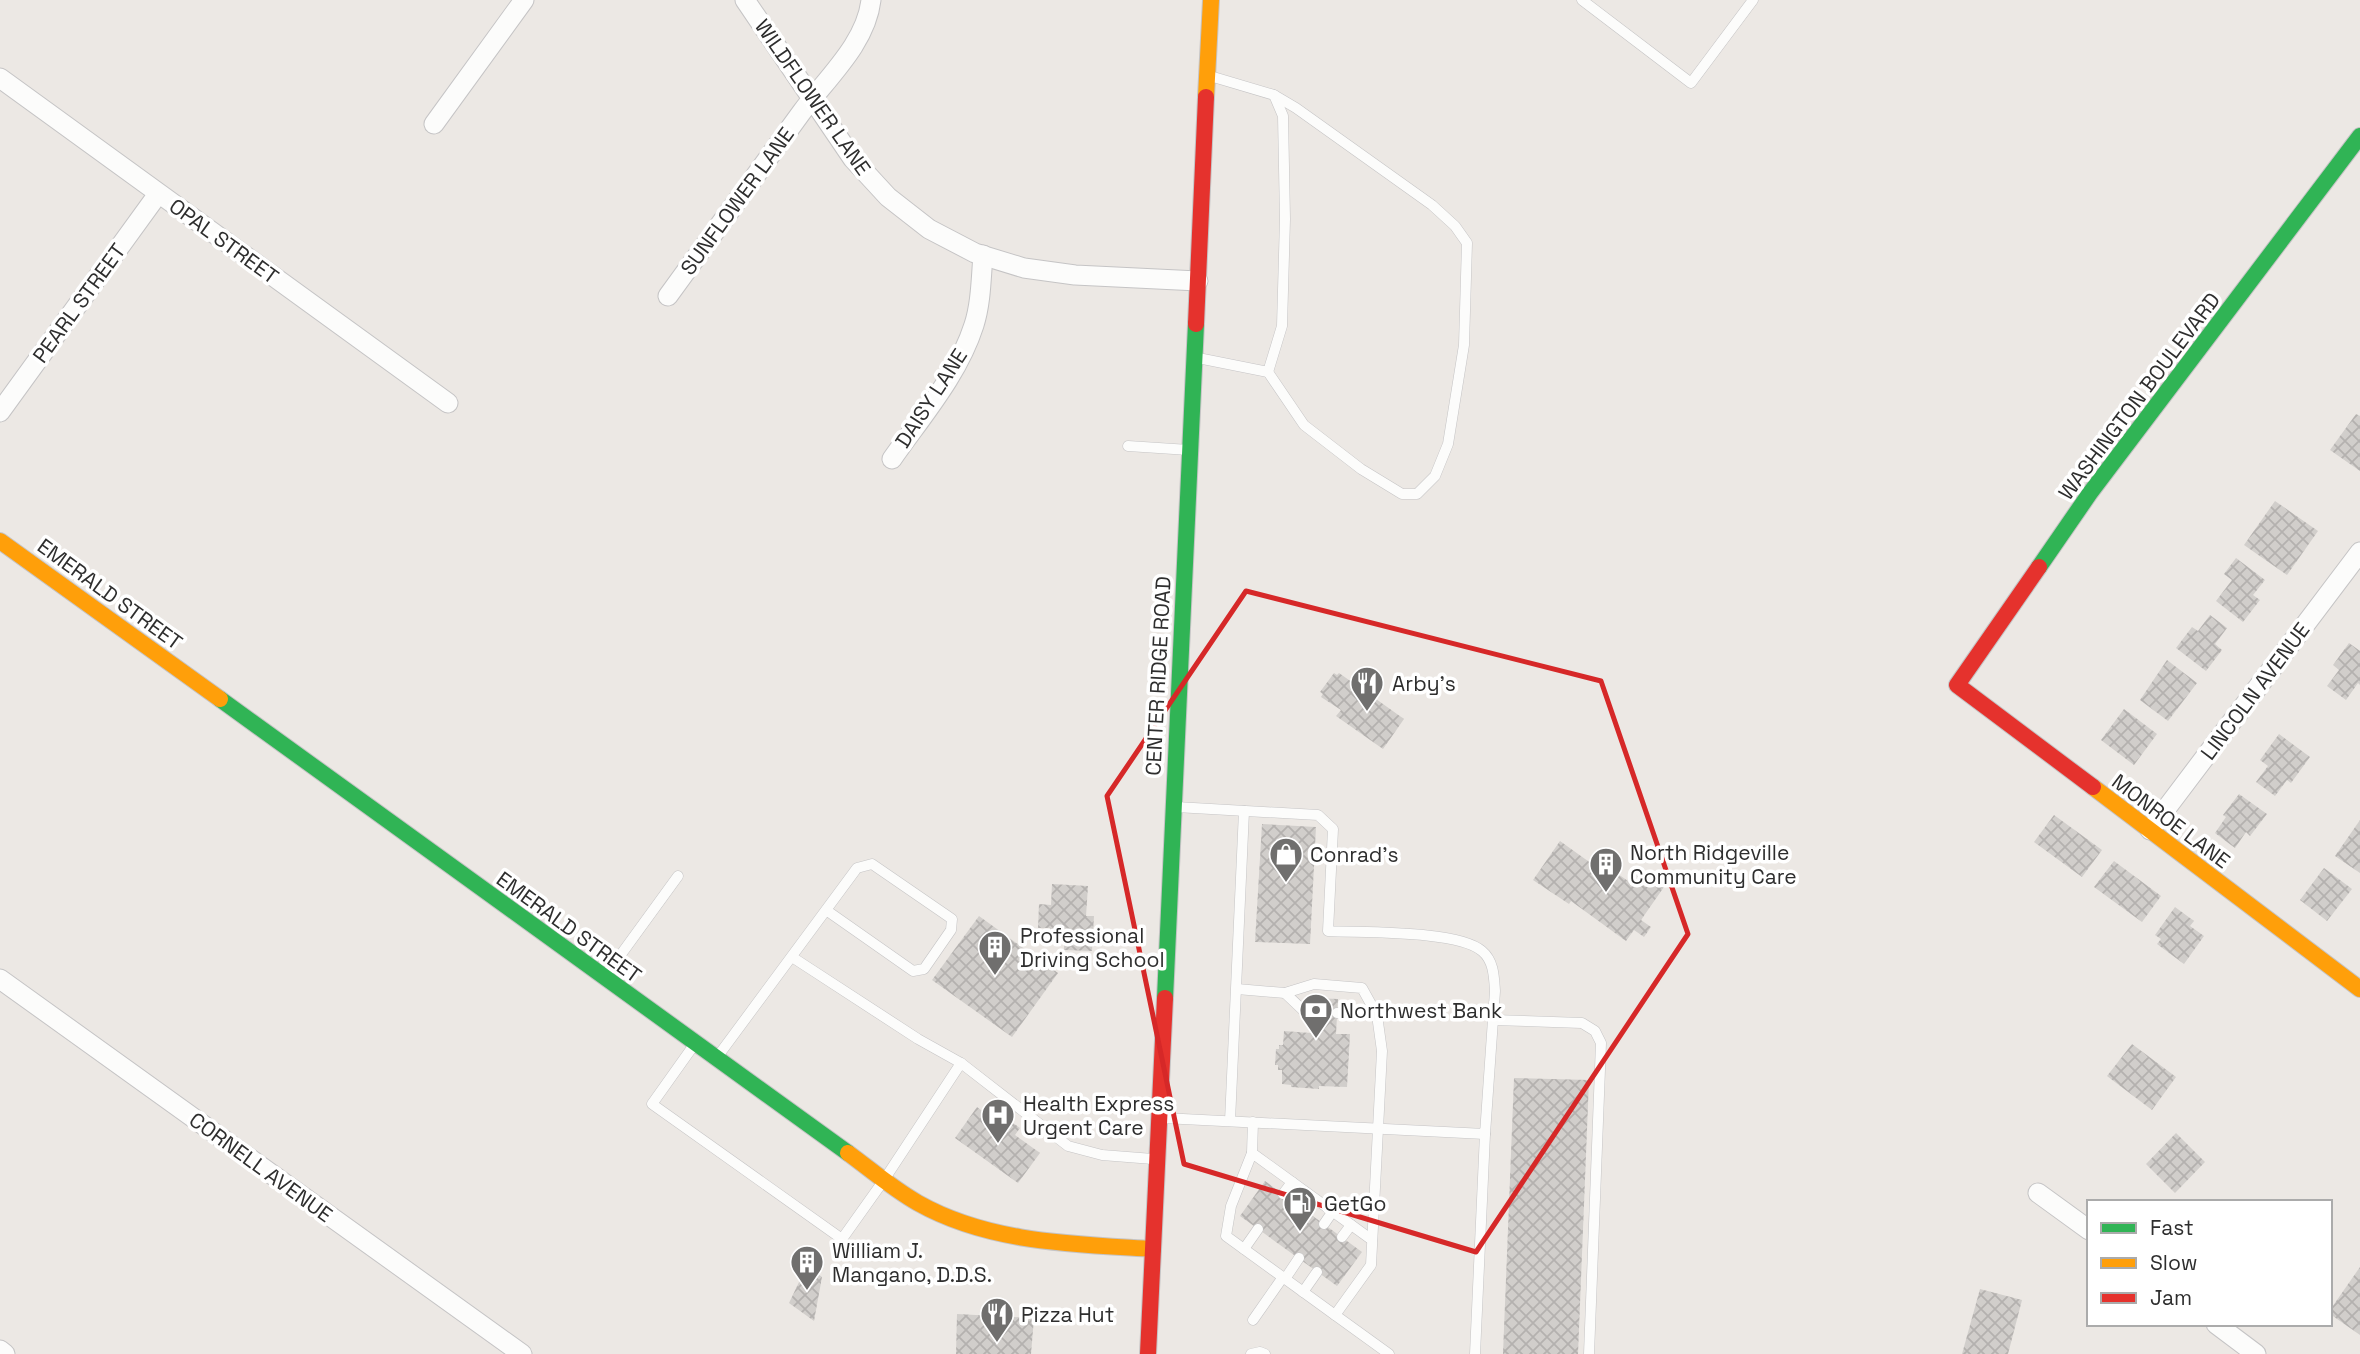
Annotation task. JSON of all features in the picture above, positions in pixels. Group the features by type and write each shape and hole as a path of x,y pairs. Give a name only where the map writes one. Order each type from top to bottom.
{"street":[{"path":"434,124 524,0"},
{"name":"WILDFLOWER LANE","path":"745,0 853,159 888,197 929,229 983,256 1024,268 1075,275 1198,281"},
{"name":"SUNFLOWER LANE","path":"668,296 811,99 851,49 863,28 871,0"},
{"name":"CENTER RIDGE ROAD","path":"1148,1354 1211,0"},
{"name":"OPAL STREET","path":"0,78 448,402"},
{"name":"WASHINGTON BOULEVARD","path":"1957,685 2090,494 2360,136"},
{"name":"PEARL STREET","path":"0,412 158,194"},
{"name":"DAISY LANE","path":"892,458 962,356 974,323 981,290 983,256"},
{"name":"EMERALD STREET","path":"0,541 694,1044 884,1180 938,1214 984,1232 1034,1241 1153,1249"},
{"name":"LINCOLN AVENUE","path":"2150,830 2360,552"},
{"name":"MONROE LANE","path":"1957,685 2150,830 2356,978"},
{"name":"CORNELL AVENUE","path":"0,979 522,1354"},
{"path":"2038,1193 2087,1229"},
{"path":"2219,1326 2256,1354"},
{"path":"0,1350 5,1354"}],"lane":[{"path":"1582,0 1691,83 1753,0"},
{"path":"1194,358 1268,372 1304,425 1361,469 1402,495 1417,494 1435,476 1448,444 1464,345 1468,243 1455,226 1432,205 1296,108 1274,95 1207,75"},
{"path":"1268,372 1282,326 1285,219 1283,116 1274,95"},
{"path":"1128,446 1189,450"},
{"path":"1173,807 1318,815 1333,829 1328,930 1453,938 1482,950 1490,961 1494,974 1493,1020 1475,1354"},
{"path":"1230,1121 1244,811"},
{"path":"716,1059 857,868 872,864 952,919 951,930 923,969 913,971 826,910"},
{"path":"604,979 678,876"},
{"path":"792,957 918,1039 961,1063 1068,1146 1102,1155 1157,1159"},
{"path":"1237,989 1286,993 1314,984 1362,988 1377,1015 1382,1051 1371,1265 1335,1315"},
{"path":"1286,993 1305,1012 1312,1012"},
{"path":"1337,1013 1377,1015"},
{"path":"1493,1020 1583,1023 1595,1031 1601,1043 1589,1354"},
{"path":"694,1044 652,1104 842,1239 961,1063"},
{"path":"1159,1118 1485,1133"},
{"path":"1253,1122 1252,1153 1231,1206 1226,1236 1389,1354"},
{"path":"1252,1153 1372,1240"},
{"path":"1283,1194 1292,1182"},
{"path":"1324,1224 1333,1211"},
{"path":"1342,1237 1351,1225"},
{"path":"1244,1249 1258,1229"},
{"path":"1253,1320 1299,1258"},
{"path":"1303,1292 1317,1272"},
{"path":"1251,1354 1265,1354"}],"highlighted area":[{"path":"1246,591 1601,681 1688,934 1476,1252 1184,1164 1107,796"}],"building":[{"path":"2356,414 2360,416 2360,471 2330,450"},
{"path":"2275,501 2318,531 2287,575 2244,545"},
{"path":"2236,558 2265,580 2253,595 2260,600 2243,622 2216,601 2232,580 2224,574"},
{"path":"2210,615 2227,628 2215,644 2222,650 2206,671 2176,648 2192,627 2198,631"},
{"path":"2349,643 2360,651 2360,685 2358,683 2346,700 2327,686 2339,670 2333,665"},
{"path":"2167,660 2197,683 2168,721 2140,700"},
{"name":"Arby's","path":"1334,673 1339,673 1359,690 1362,685 1404,719 1383,749 1336,716 1341,710 1321,697 1323,694 1320,692"},
{"path":"2124,709 2157,734 2134,765 2101,740"},
{"path":"2279,734 2310,757 2291,783 2287,780 2275,796 2256,782 2268,766 2260,760"},
{"path":"2239,794 2267,814 2250,836 2246,832 2235,848 2215,833 2226,817 2223,815"},
{"path":"2054,815 2102,850 2082,877 2034,842"},
{"path":"2360,820 2360,873 2335,856"},
{"name":"Conrad's","path":"1262,824 1316,827 1310,944 1255,942"},
{"name":"North Ridgeville Community Care","path":"1560,841 1592,864 1596,859 1631,883 1640,869 1664,887 1641,920 1651,927 1644,937 1634,930 1626,941 1571,901 1569,904 1533,880"},
{"path":"2114,861 2161,896 2142,922 2094,887"},
{"path":"2324,868 2352,889 2327,921 2300,900"},
{"path":"1052,884 1088,886 1086,916 1094,916 1092,951 1064,950 1064,943 1049,942 1050,928 1038,928 1039,904 1051,905"},
{"path":"2175,907 2194,921 2190,926 2204,936 2184,964 2157,944 2161,939 2155,935"},
{"name":"Professional Driving School","path":"979,916 1058,973 1012,1037 932,980"},
{"name":"Northwest Bank","path":"1313,998 1338,999 1336,1034 1350,1034 1347,1087 1319,1086 1319,1089 1282,1084 1282,1070 1278,1070 1278,1065 1275,1065 1276,1049 1283,1045 1284,1031 1311,1033"},
{"path":"2132,1044 2176,1077 2152,1110 2107,1076"},
{"path":"1514,1078 1589,1080 1578,1354 1503,1354"},
{"name":"Health Express Urgent Care","path":"977,1107 989,1116 993,1109 1020,1128 1015,1135 1040,1153 1018,1183 955,1138"},
{"path":"2176,1133 2205,1162 2175,1193 2146,1164"},
{"name":"GetGo","path":"1265,1181 1362,1252 1337,1286 1240,1216"},
{"path":"2360,1267 2360,1335 2332,1315 2332,1307"},
{"name":"William J. Mangano, D.D.S.","path":"815,1272 822,1277 814,1321 789,1303 800,1280"},
{"path":"1980,1289 2022,1300 2008,1354 1962,1354"},
{"path":"957,1314 1034,1318 1031,1354 956,1354"}],"traffic: fast":[{"path":"2039,567 2090,493 2360,136"},
{"path":"1165,998 1196,324"},
{"path":"220,699 848,1153"}],"traffic: slow":[{"path":"1206,97 1211,0"},
{"path":"0,541 220,699"},
{"path":"2093,787 2360,989"},
{"path":"848,1153 918,1203 973,1226 1002,1234 1062,1243 1153,1249"}],"traffic: jam":[{"path":"1196,324 1206,97"},
{"path":"2039,567 1957,685 2093,787"},
{"path":"1148,1354 1165,998"}],"place":[{"name":"Arby's","path":"1367,713"},
{"name":"Conrad's","path":"1286,884"},
{"name":"North Ridgeville Community Care","path":"1606,894"},
{"name":"Professional Driving School","path":"995,977"},
{"name":"Northwest Bank","path":"1316,1040"},
{"name":"Health Express Urgent Care","path":"998,1145"},
{"name":"GetGo","path":"1300,1233"},
{"name":"William J. Mangano, D.D.S.","path":"807,1292"},
{"name":"Pizza Hut","path":"997,1344"}]}
